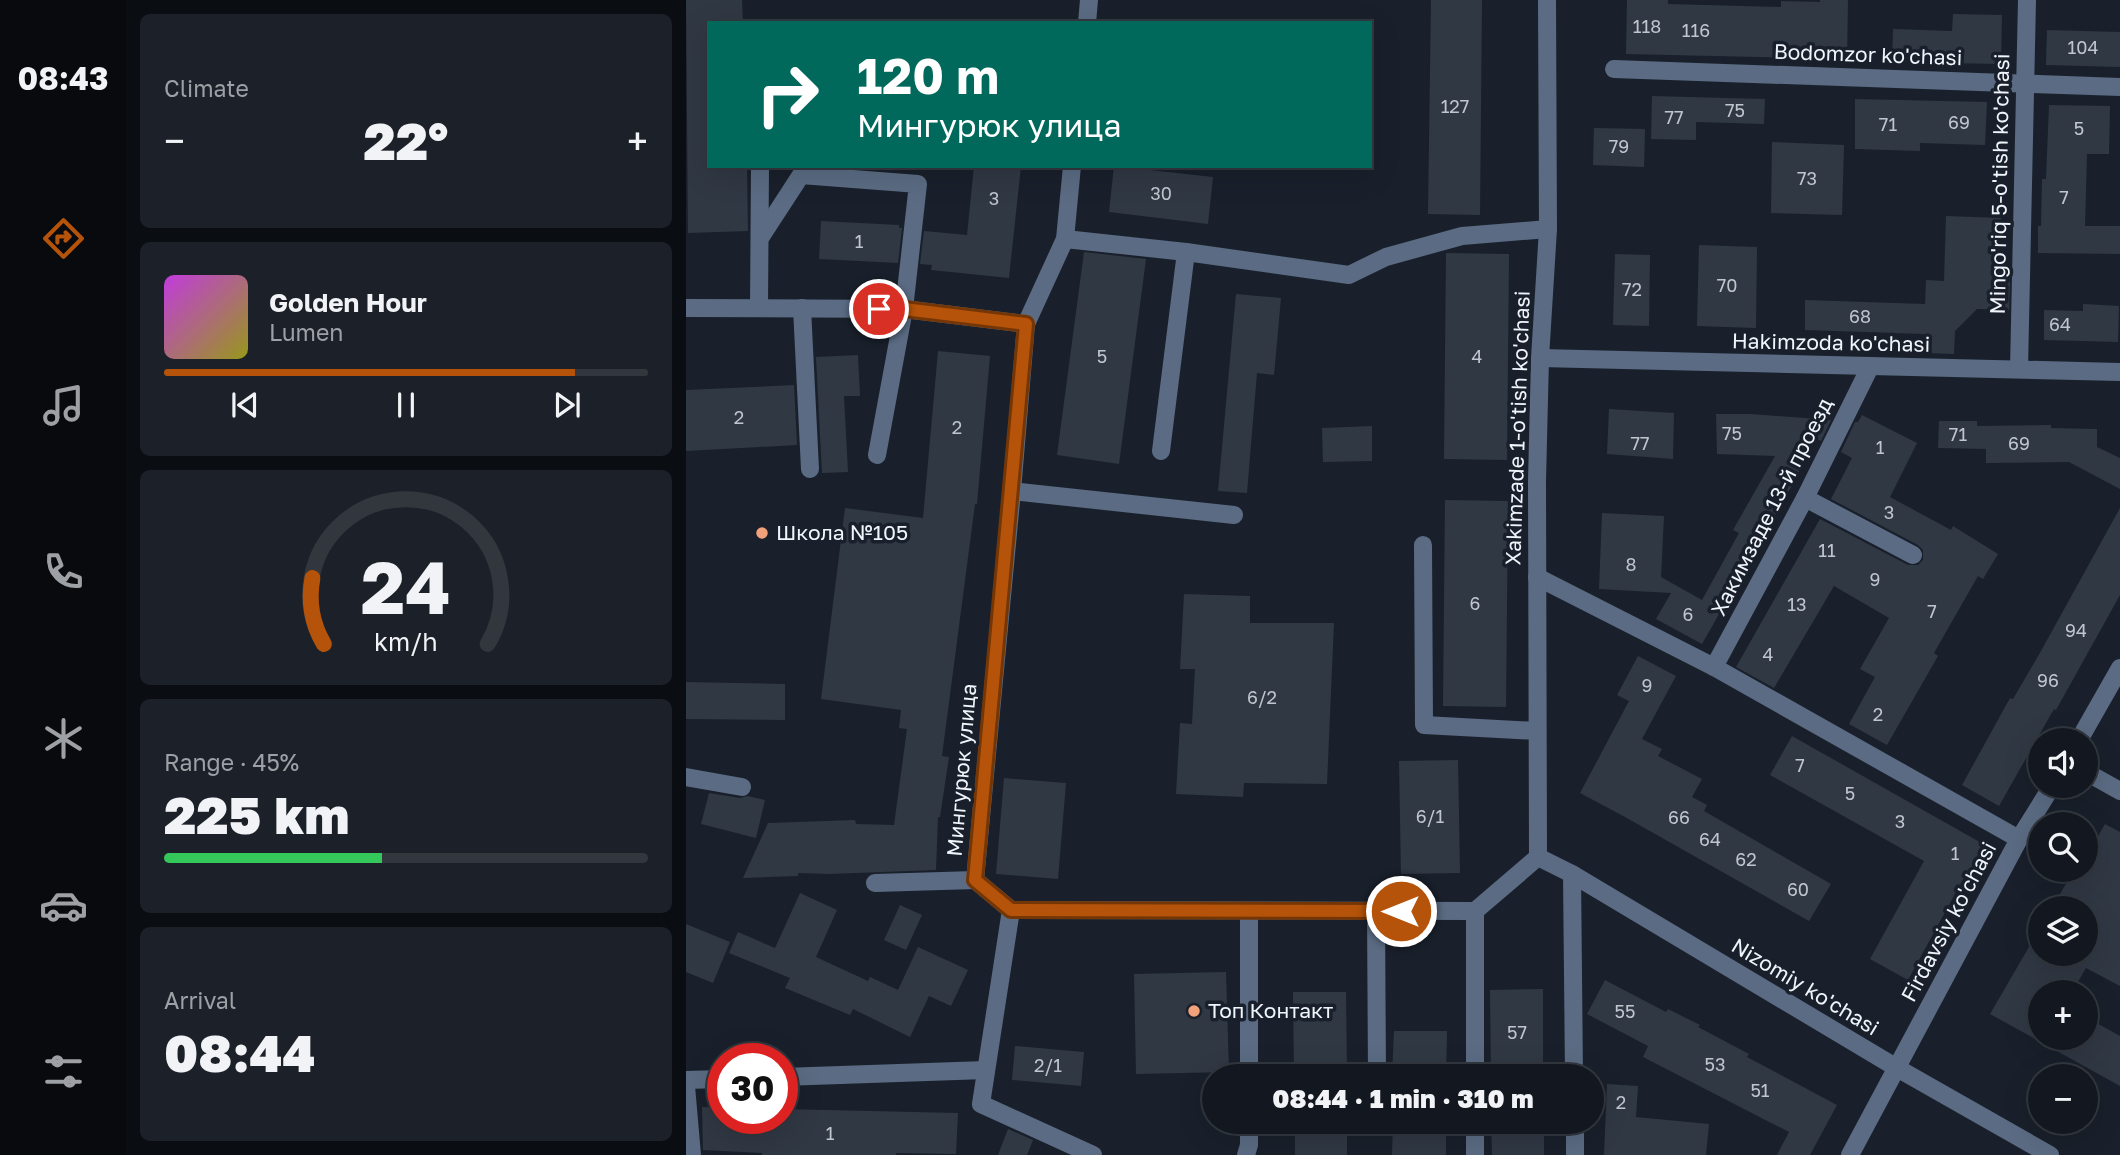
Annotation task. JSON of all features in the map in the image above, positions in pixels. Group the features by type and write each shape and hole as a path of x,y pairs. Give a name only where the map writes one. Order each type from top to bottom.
{"street":[{"path":"1087,21 1089,0"},
{"name":"Xakimzade 1-o'tish ko'chasi","path":"1538,857 1537,577 1540,358 1548,229 1547,0"},
{"name":"Mingo'riq 5-o'tish ko'chasi","path":"2020,369 2027,0"},
{"name":"Bodomzor ko'chasi","path":"1614,69 2120,87"},
{"path":"759,308 760,168"},
{"name":"Мингурюк улица","path":"1011,910 975,880 1026,324 1065,239 1072,168"},
{"path":"760,238 801,174 918,184 904,309 877,455"},
{"path":"1065,239 1186,252 1349,275 1386,257 1462,236 1548,229"},
{"path":"1161,451 1186,252"},
{"path":"686,308 904,309 1026,324"},
{"path":"802,308 810,469"},
{"name":"Hakimzoda ko'chasi","path":"1540,358 2120,372"},
{"name":"Хакимзаде 13-й проезд","path":"1714,667 1805,498 1870,367"},
{"path":"1012,491 1234,515"},
{"path":"1805,498 1913,555"},
{"path":"1423,545 1424,724 1537,732"},
{"path":"1537,577 1714,667 2019,839"},
{"path":"2086,728 2120,667"},
{"path":"686,777 742,787"},
{"path":"2098,779 2120,791"},
{"name":"Firdavsiy ko'chasi","path":"1850,1155 2019,839 2045,798"},
{"path":"1093,1155 981,1104 1011,910 1475,911 1538,857"},
{"name":"Nizomiy ko'chasi","path":"1538,857 1572,874 1896,1068 2050,1155"},
{"path":"1572,874 1574,1064"},
{"path":"874,883 975,880"},
{"path":"1376,911 1377,1064"},
{"path":"1475,911 1475,1064"},
{"path":"1249,912 1249,1064"},
{"path":"798,1076 986,1070"},
{"path":"686,1080 707,1079"},
{"path":"686,1086 692,1155"},
{"path":"1246,1155 1250,1145 1250,1134"},
{"path":"1475,1134 1475,1155"},
{"path":"1575,1134 1575,1155"}],"building":[{"path":"686,0 742,0 743,21 707,21 707,168 747,168 748,231 688,233"},
{"path":"1431,0 1482,0 1480,215 1428,214"},
{"path":"1627,0 1668,0 1668,4 1781,7 1781,1 1848,0 1847,59 1626,54"},
{"path":"1953,14 2002,15 2001,64 1892,62 1893,29 1952,31"},
{"path":"2047,30 2120,32 2120,67 2046,65"},
{"path":"1652,96 1765,99 1764,124 1696,122 1696,140 1651,139"},
{"path":"1855,99 1987,102 1985,145 1920,143 1920,151 1855,149"},
{"path":"2049,105 2110,106 2109,154 2087,154 2085,226 2120,226 2120,254 2038,253 2042,179 2046,179"},
{"path":"1594,128 1645,129 1644,167 1593,165"},
{"path":"1772,142 1844,145 1842,215 1771,213"},
{"path":"974,168 1021,168 1009,278 931,270 932,265 920,264 924,231 967,235"},
{"path":"1114,168 1213,177 1208,224 1109,212"},
{"path":"1946,216 2001,218 1998,282 2010,282 2009,310 1977,309 1955,331 1954,354 1924,353 1924,334 1805,330 1805,300 1925,304 1926,280 1944,281"},
{"path":"821,221 899,225 899,228 902,228 898,263 819,259"},
{"path":"1699,245 1757,247 1756,328 1697,326"},
{"path":"1084,252 1146,259 1119,464 1057,455"},
{"path":"1446,253 1509,254 1507,460 1444,459"},
{"path":"1615,254 1650,255 1649,326 1613,325"},
{"path":"1236,294 1281,298 1274,375 1257,373 1247,493 1218,491"},
{"path":"2083,304 2119,306 2118,342 2044,340 2044,310 2083,311"},
{"path":"938,351 990,356 977,504 942,756 949,757 938,817 936,870 798,873 798,876 743,878 768,823 855,820 856,824 894,825 907,729 899,728 901,710 821,699 845,508 923,518"},
{"path":"858,355 860,396 844,396 848,472 822,473 816,357"},
{"path":"794,385 797,445 686,451 686,390"},
{"path":"1609,409 1674,413 1673,459 1607,454"},
{"path":"1716,414 1831,420 1821,441 1815,438 1794,482 1702,644 1656,619 1671,593 1599,589 1602,513 1664,516 1661,577 1702,600 1739,533 1733,530 1775,456 1717,454"},
{"path":"1862,415 1917,443 1890,497 1951,530 1953,526 1998,554 1983,579 1978,576 1934,653 1938,656 1887,745 1849,724 1875,677 1860,669 1889,618 1834,586 1774,688 1736,667 1820,519 1908,565 1918,565 1923,560 1923,550 1918,545 1831,499 1852,458 1841,452 1855,422 1858,422"},
{"path":"1939,421 1977,421 1977,426 2051,425 2051,428 2097,429 2097,447 2120,458 2120,489 2069,462 1986,463 1986,449 1938,448"},
{"path":"1372,426 1372,461 1323,462 1322,428"},
{"path":"1445,500 1508,501 1506,707 1443,706"},
{"path":"2120,508 2120,595 2056,710 2054,709 2043,728 2028,728 2028,755 1999,806 1962,785 2010,698 2013,699"},
{"path":"1184,594 1250,596 1250,623 1334,623 1327,784 1244,783 1243,797 1176,794 1180,723 1192,724 1195,669 1180,669"},
{"path":"1638,656 1676,676 1642,739 1662,749 1658,756 1702,779 1692,797 1707,805 1704,811 1831,884 1809,921 1580,793 1629,701 1617,695"},
{"path":"686,682 785,684 785,720 686,719"},
{"path":"1792,736 1985,845 1908,980 1870,959 1924,861 1770,775"},
{"path":"1458,760 1460,873 1401,874 1399,761"},
{"path":"1004,778 1066,783 1058,879 996,874"},
{"path":"709,793 765,800 756,838 701,824"},
{"path":"2105,824 2120,832 2120,986 2086,968 2079,980 2028,980 2028,1035 1990,1014 2028,949 2028,966 2098,966 2098,896 2059,896 2067,882 2098,882 2098,836"},
{"path":"800,893 837,910 816,957 868,981 870,977 898,990 918,947 968,970 951,1006 929,996 910,1037 853,1009 850,1015 785,988 790,978 729,953 738,932 775,948"},
{"path":"900,905 922,915 906,950 884,940"},
{"path":"686,924 730,942 713,983 686,972"},
{"path":"1226,972 1229,1064 1202,1064 1202,1073 1136,1074 1134,974"},
{"path":"1605,980 1666,1012 1668,1009 1700,1025 1698,1027 1749,1054 1747,1057 1837,1105 1810,1155 1777,1155 1789,1132 1643,1057 1648,1046 1587,1014"},
{"path":"1543,989 1543,1064 1491,1064 1490,990"},
{"path":"1293,992 1346,992 1347,1064 1294,1064"},
{"path":"2098,1024 2120,1036 2120,1086 2098,1074 2098,1064 2080,1064 2055,1050 2098,1050"},
{"path":"1394,1031 1447,1031 1446,1064 1393,1064"},
{"path":"1015,1046 1084,1052 1081,1086 1012,1080"},
{"path":"1607,1084 1638,1086 1636,1117 1709,1124 1706,1155 1604,1155"},
{"path":"702,1107 707,1107 707,1134 798,1134 798,1109 958,1113 956,1154 762,1155 703,1150"},
{"path":"1008,1129 1033,1140 1027,1155 998,1155"},
{"path":"1295,1134 1347,1134 1347,1155 1295,1155"},
{"path":"1393,1134 1446,1134 1446,1155 1392,1155"},
{"path":"1491,1134 1544,1134 1544,1155 1492,1155"}],"place":[{"name":"Школа №105","path":"762,533"},
{"name":"Топ Контакт","path":"1194,1011"}],"route":[{"path":"879,309 904,309 1026,324 975,880 1011,910 1401,911"}]}
